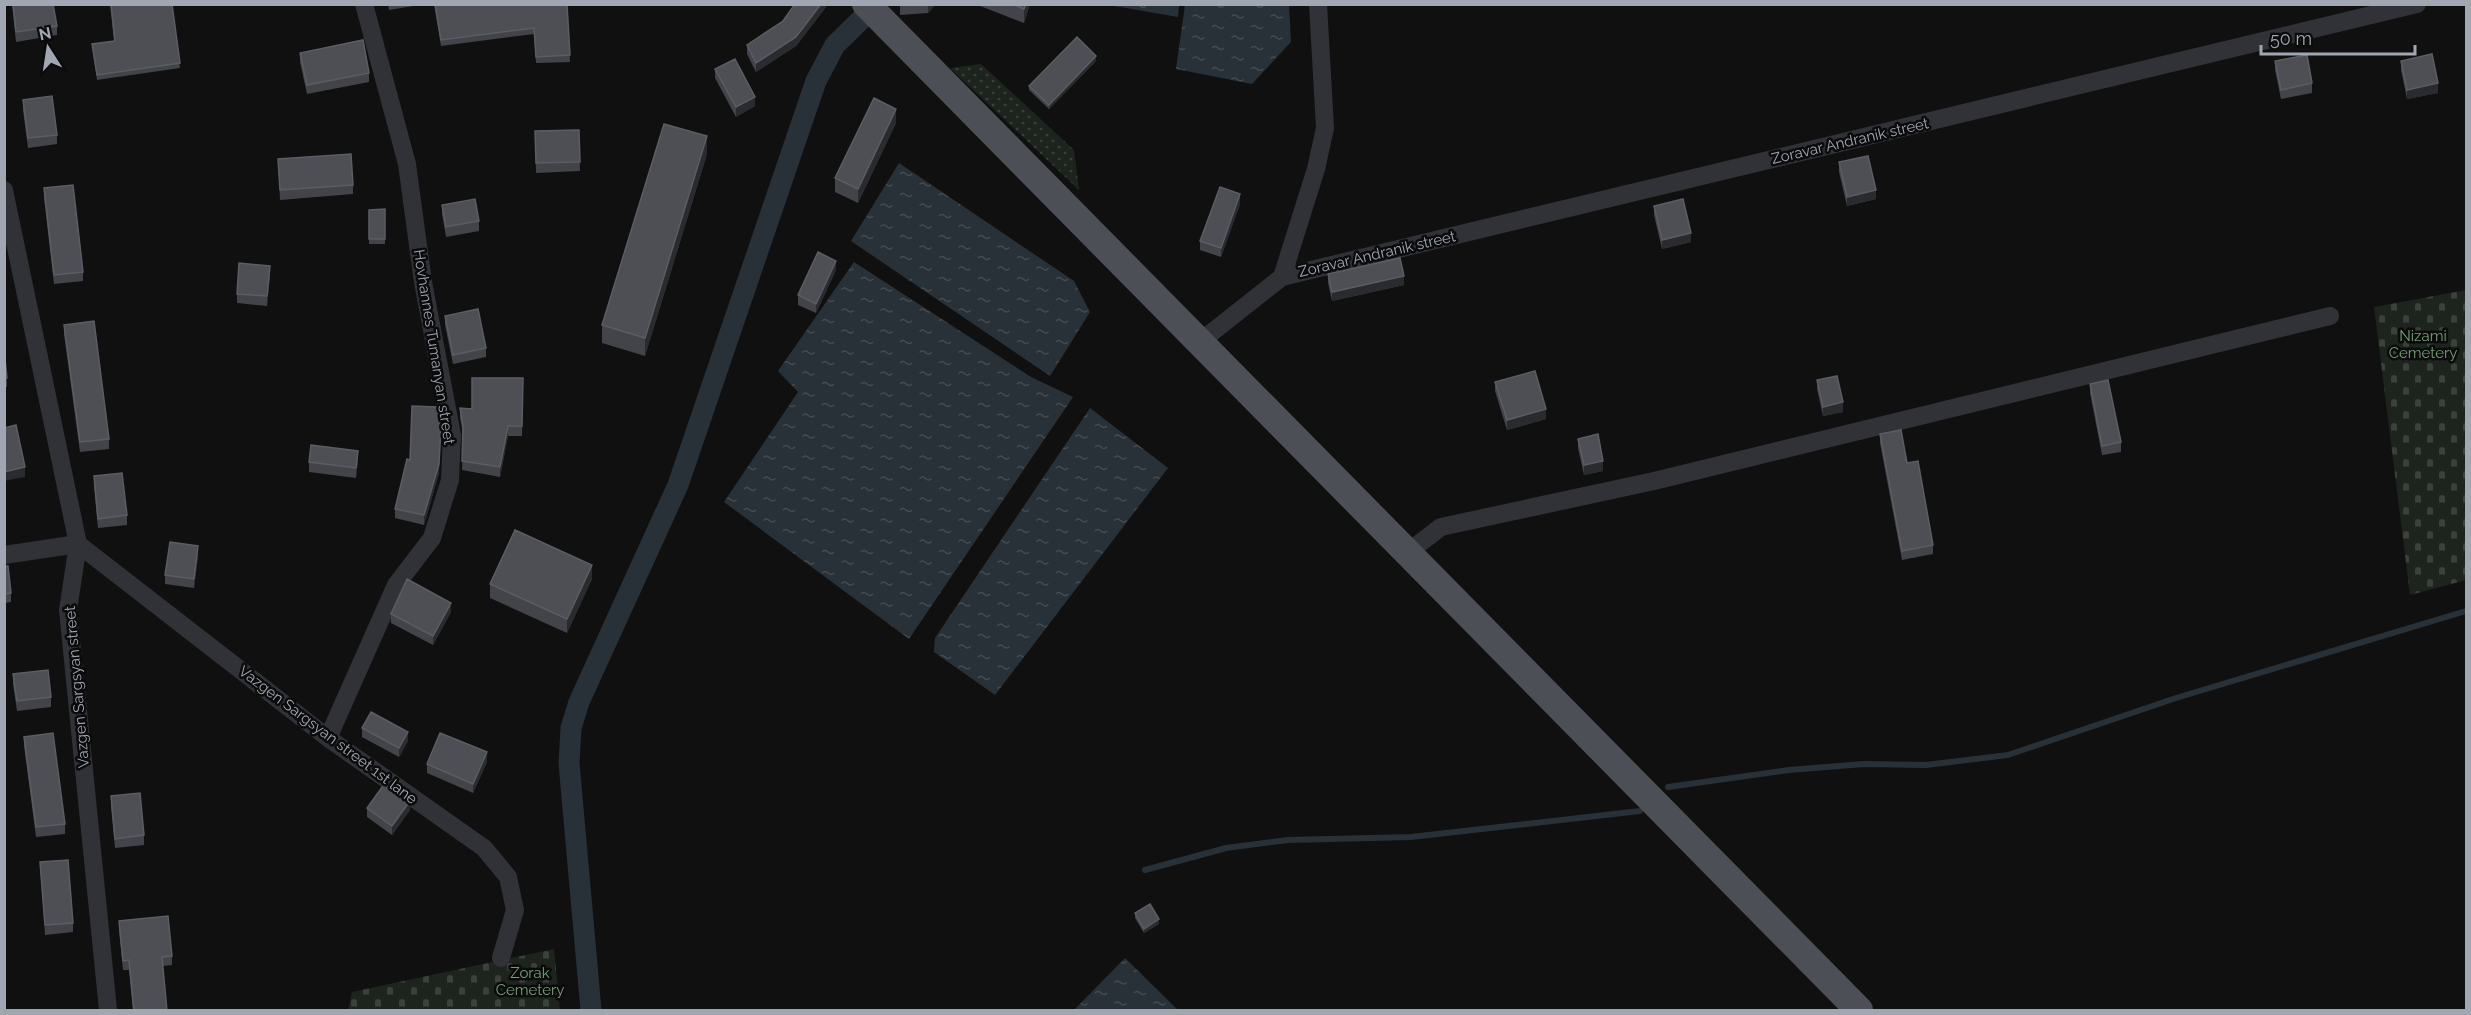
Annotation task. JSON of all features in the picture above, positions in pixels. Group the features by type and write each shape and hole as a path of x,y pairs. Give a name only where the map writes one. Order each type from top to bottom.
{"main road":[{"path":"866,4 1016,159 1201,341 1859,1011"}],"street":[{"name":"Hovhannes Tumanyan street","path":"328,738 396,585 432,538 450,480 452,435 423,282 407,164 364,4"},
{"path":"1201,341 1282,277 1316,169 1325,128 1318,4"},
{"name":"Zoravar Andranik street","path":"1282,277 2417,4"},
{"name":"Vazgen Sargsyan street","path":"4,190 78,544 68,610 108,1011"},
{"path":"1407,553 1441,527 1677,476 2330,316"},
{"name":"Vazgen Sargsyan street 1st lane","path":"78,544 328,738 484,848 508,877 515,910 501,958"},
{"path":"4,555 78,544"}],"green space":[{"path":"981,64 1074,150 1079,190 950,68"},
{"name":"Nizami Cemetery","path":"2466,290 2466,580 2410,595 2374,307"},
{"name":"Zorak Cemetery","path":"554,949 560,1010 348,1010 352,992"}],"water":[{"path":"1109,5 1179,5 1178,17"},
{"path":"1185,5 1289,5 1291,42 1252,84 1176,69"},
{"path":"899,163 1074,281 1090,312 1050,376 851,241"},
{"path":"854,262 1031,377 1073,397 909,639 724,502 798,392 778,371"},
{"path":"1090,408 1168,468 995,695 934,652 935,638"},
{"path":"1125,958 1178,1010 1074,1010"}],"building":[{"path":"13,4 53,4 57,26 16,32"},
{"path":"111,4 172,4 180,63 97,75 92,44 115,41"},
{"path":"435,4 567,4 570,55 536,57 534,28 441,40"},
{"path":"795,4 821,4 796,37 756,63 747,45 783,21"},
{"path":"1012,4 1026,4 1024,9"},
{"path":"1077,37 1096,56 1049,105 1029,86"},
{"path":"363,40 369,73 307,85 300,53"},
{"path":"2432,54 2438,83 2407,90 2401,61"},
{"path":"2307,55 2312,83 2281,90 2275,61"},
{"path":"735,59 755,97 736,107 715,69"},
{"path":"52,96 57,135 28,138 23,100"},
{"path":"874,98 896,109 858,189 835,178"},
{"path":"664,124 707,136 645,338 602,325"},
{"path":"579,130 580,162 536,163 535,131"},
{"path":"351,154 353,185 280,190 278,159"},
{"path":"1868,156 1876,190 1847,197 1839,162"},
{"path":"73,185 83,272 54,275 44,188"},
{"path":"1220,187 1240,194 1221,248 1200,241"},
{"path":"475,199 479,221 446,227 442,205"},
{"path":"1683,199 1691,233 1662,240 1654,206"},
{"path":"385,209 385,239 369,239 369,210"},
{"path":"818,252 836,261 816,304 798,295"},
{"path":"1400,258 1404,276 1332,292 1328,274"},
{"path":"239,263 270,266 267,296 237,294"},
{"path":"478,309 486,348 453,355 445,316"},
{"path":"94,321 109,439 80,442 64,325"},
{"path":"4,349 7,378 4,378"},
{"path":"1535,371 1546,409 1507,420 1495,382"},
{"path":"1837,376 1843,402 1823,407 1817,380"},
{"path":"472,378 523,378 522,426 508,426 500,467 462,461 463,426 460,408 472,409"},
{"path":"2108,380 2121,442 2102,446 2090,384"},
{"path":"412,406 437,407 441,426 439,464 424,515 395,509 407,459 410,460"},
{"path":"16,425 25,467 4,472 4,428"},
{"path":"1901,430 1907,463 1918,461 1933,545 1902,551 1880,434"},
{"path":"1598,434 1603,461 1584,465 1578,439"},
{"path":"311,445 358,451 356,468 309,462"},
{"path":"122,473 127,515 98,519 94,476"},
{"path":"515,530 592,565 567,619 490,584"},
{"path":"170,542 198,546 194,579 165,575"},
{"path":"4,566 8,566 11,593 4,594"},
{"path":"407,579 451,603 433,636 391,614"},
{"path":"48,670 51,697 17,701 13,674"},
{"path":"371,712 408,732 399,748 362,728"},
{"path":"53,733 65,824 36,827 24,737"},
{"path":"440,733 487,752 473,784 427,764"},
{"path":"385,783 410,801 392,826 367,808"},
{"path":"140,793 144,835 115,839 111,796"},
{"path":"68,860 73,923 45,925 40,862"},
{"path":"1150,904 1159,919 1144,929 1135,913"},
{"path":"168,916 172,956 162,957 167,1011 134,1011 129,960 123,961 119,921"}],"waterway":[{"path":"591,1010 569,763 571,728 579,702 678,485 816,81 835,45 877,4"},
{"path":"1668,787 1789,770 1864,764 1926,765 2008,755 2176,698 2466,611"},
{"path":"1145,870 1226,848 1288,840 1411,837 1640,811"}]}
